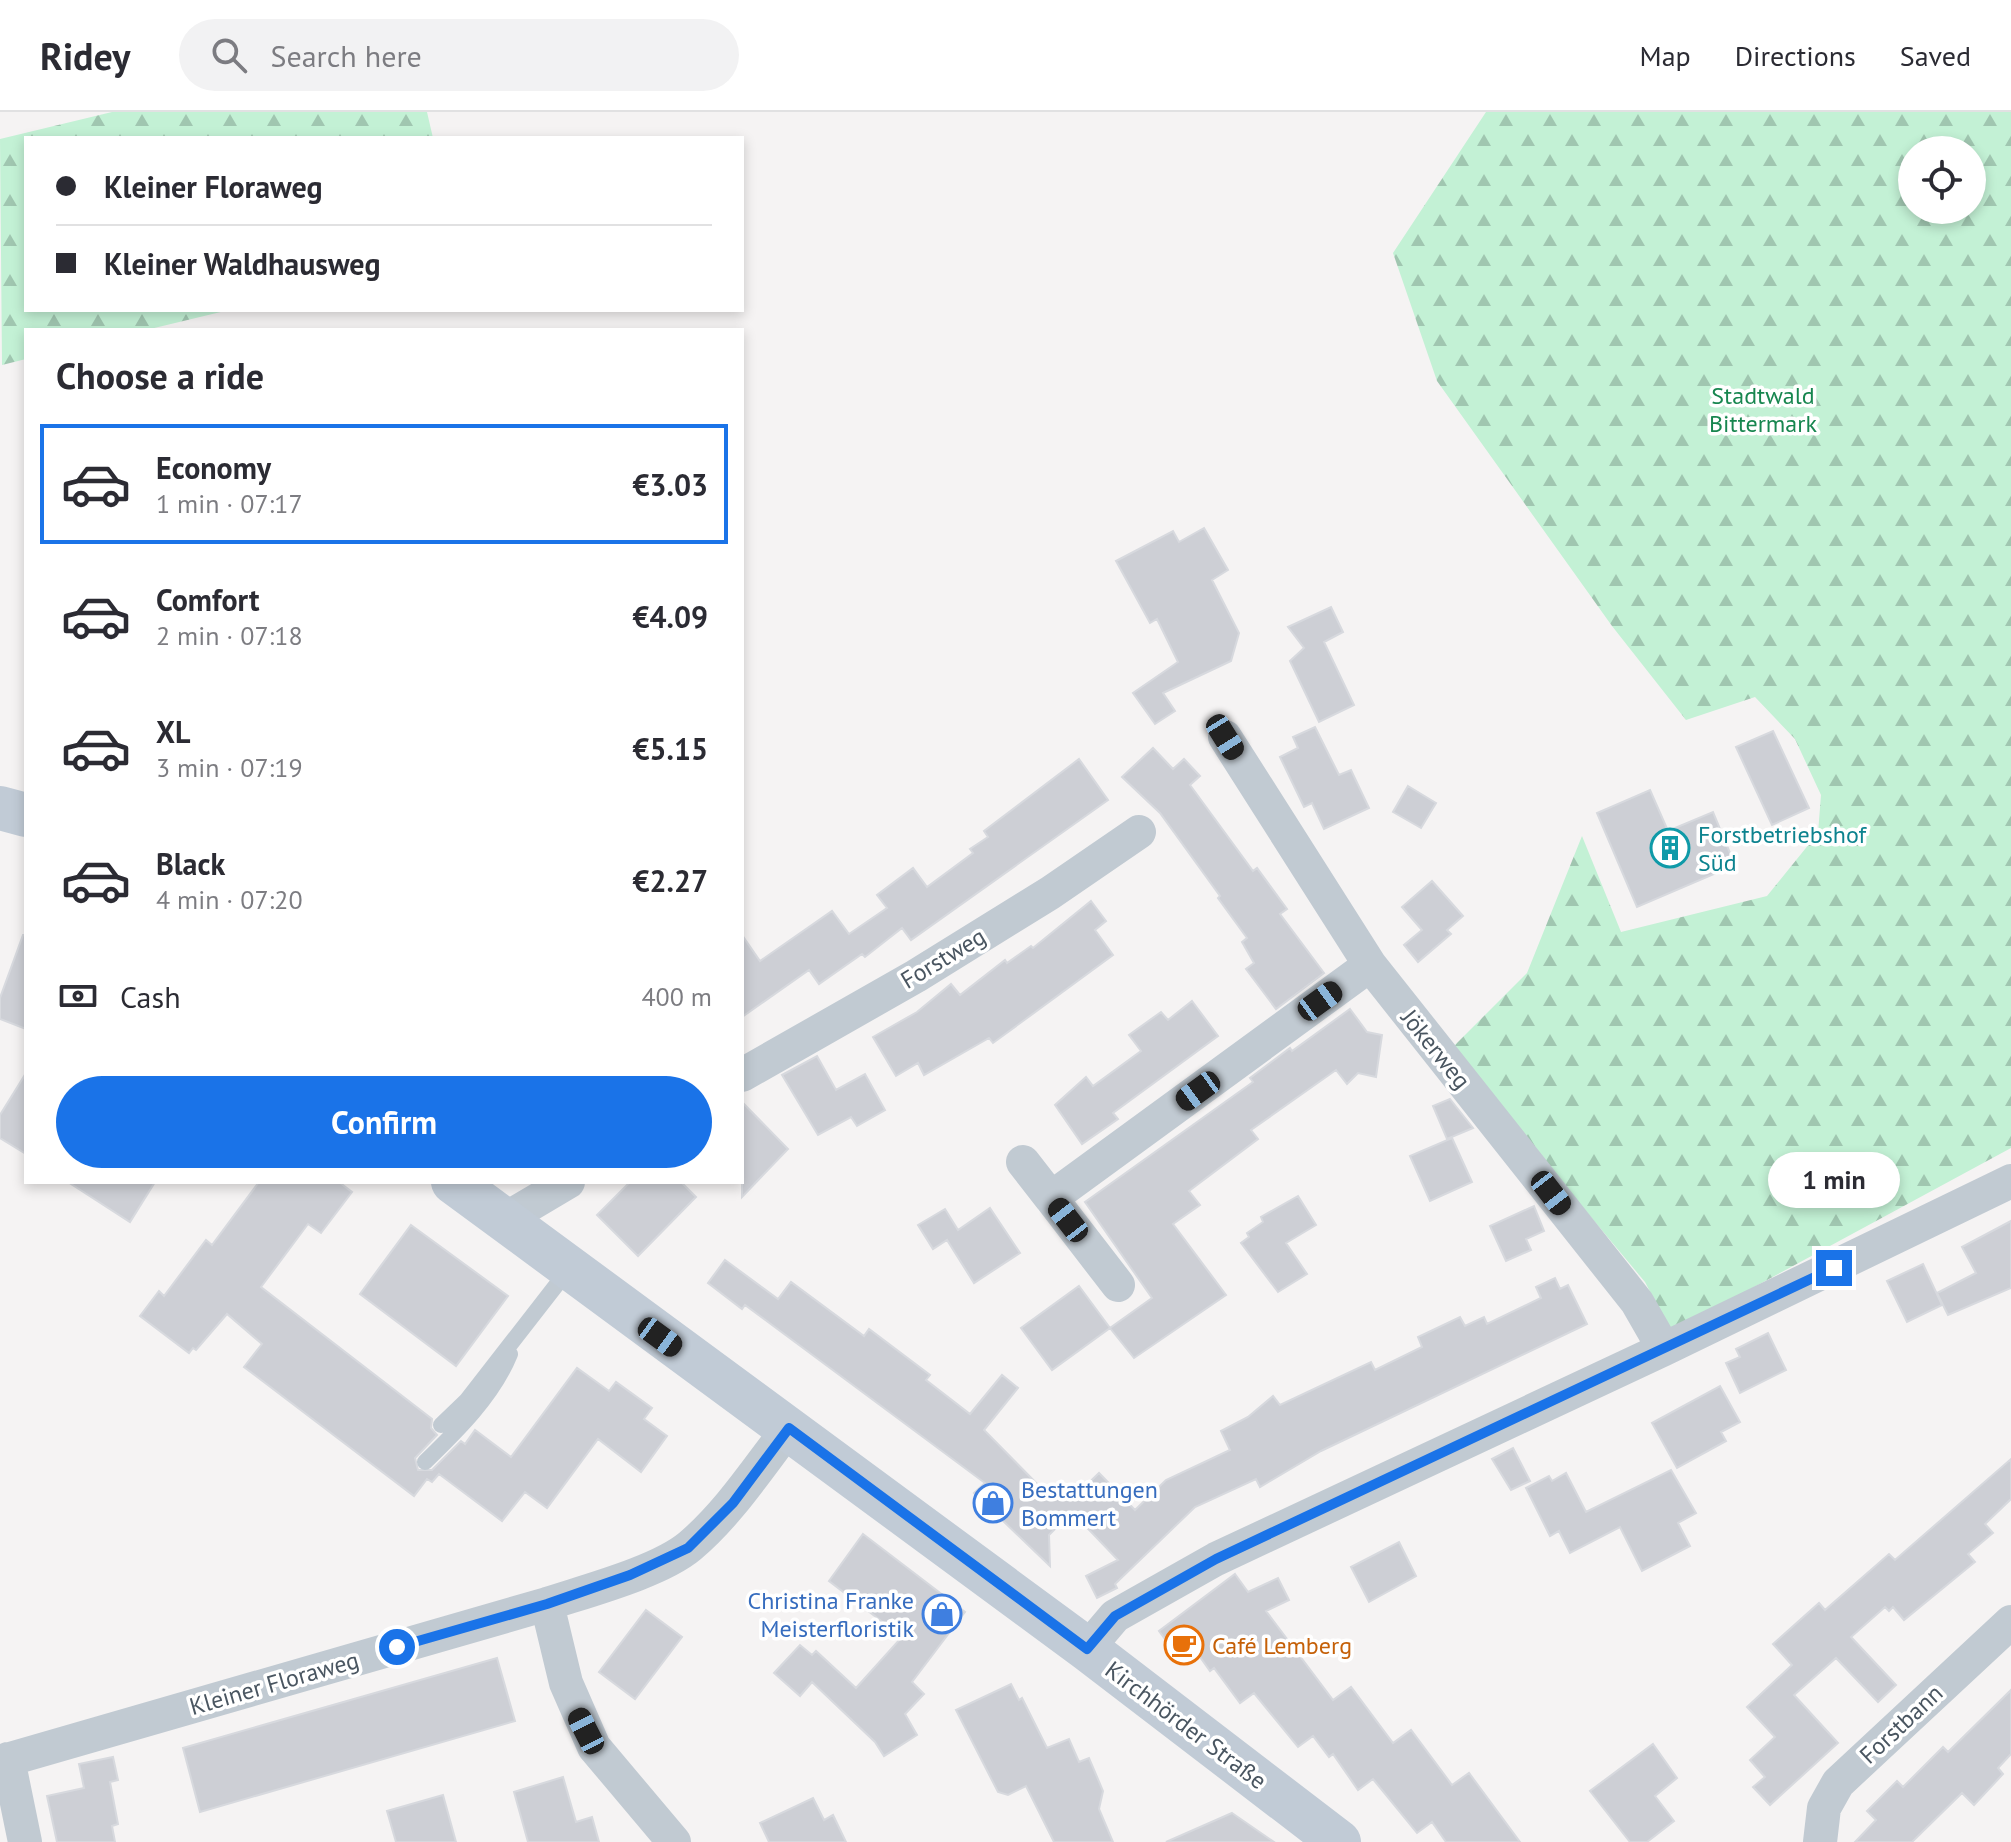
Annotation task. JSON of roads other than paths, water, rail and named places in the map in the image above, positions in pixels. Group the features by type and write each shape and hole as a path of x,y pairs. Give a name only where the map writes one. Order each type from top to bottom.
{"main road":[{"path":"0,808 24,814"},
{"name":"Kirchhörder Straße","path":"456,1184 1087,1649 1339,1842"}],"street":[{"name":"Jökerweg","path":"1225,737 1370,965 1637,1302 1664,1349"},
{"name":"Forstweg","path":"744,1074 930,968 1139,832"},
{"path":"1051,1198 1370,965"},
{"path":"1023,1162 1118,1285"},
{"path":"1087,1649 1115,1616 1216,1559 1664,1349 2011,1181"},
{"path":"504,1220 565,1184"},
{"name":"Kleiner Floraweg","path":"4,1760 547,1604 630,1575 688,1548 733,1503 789,1428"},
{"path":"547,1604 566,1683 594,1747 674,1842"},
{"name":"Forstbann","path":"1820,1842 1824,1808 1838,1783 2011,1622"},
{"path":"4,1760 25,1842"}],"lane":[{"path":"441,1425 467,1400 569,1268"},
{"path":"425,1462 453,1435 501,1375 517,1338"}],"place":[{"name":"Forstbetriebshof Süd","path":"1670,848"},
{"name":"Bestattungen Bommert","path":"993,1503"},
{"name":"Christina Franke Meisterfloristik","path":"942,1614"},
{"name":"Café Lemberg","path":"1184,1645"}],"park label":[{"name":"Stadtwald Bittermark","path":"1763,409"}]}
